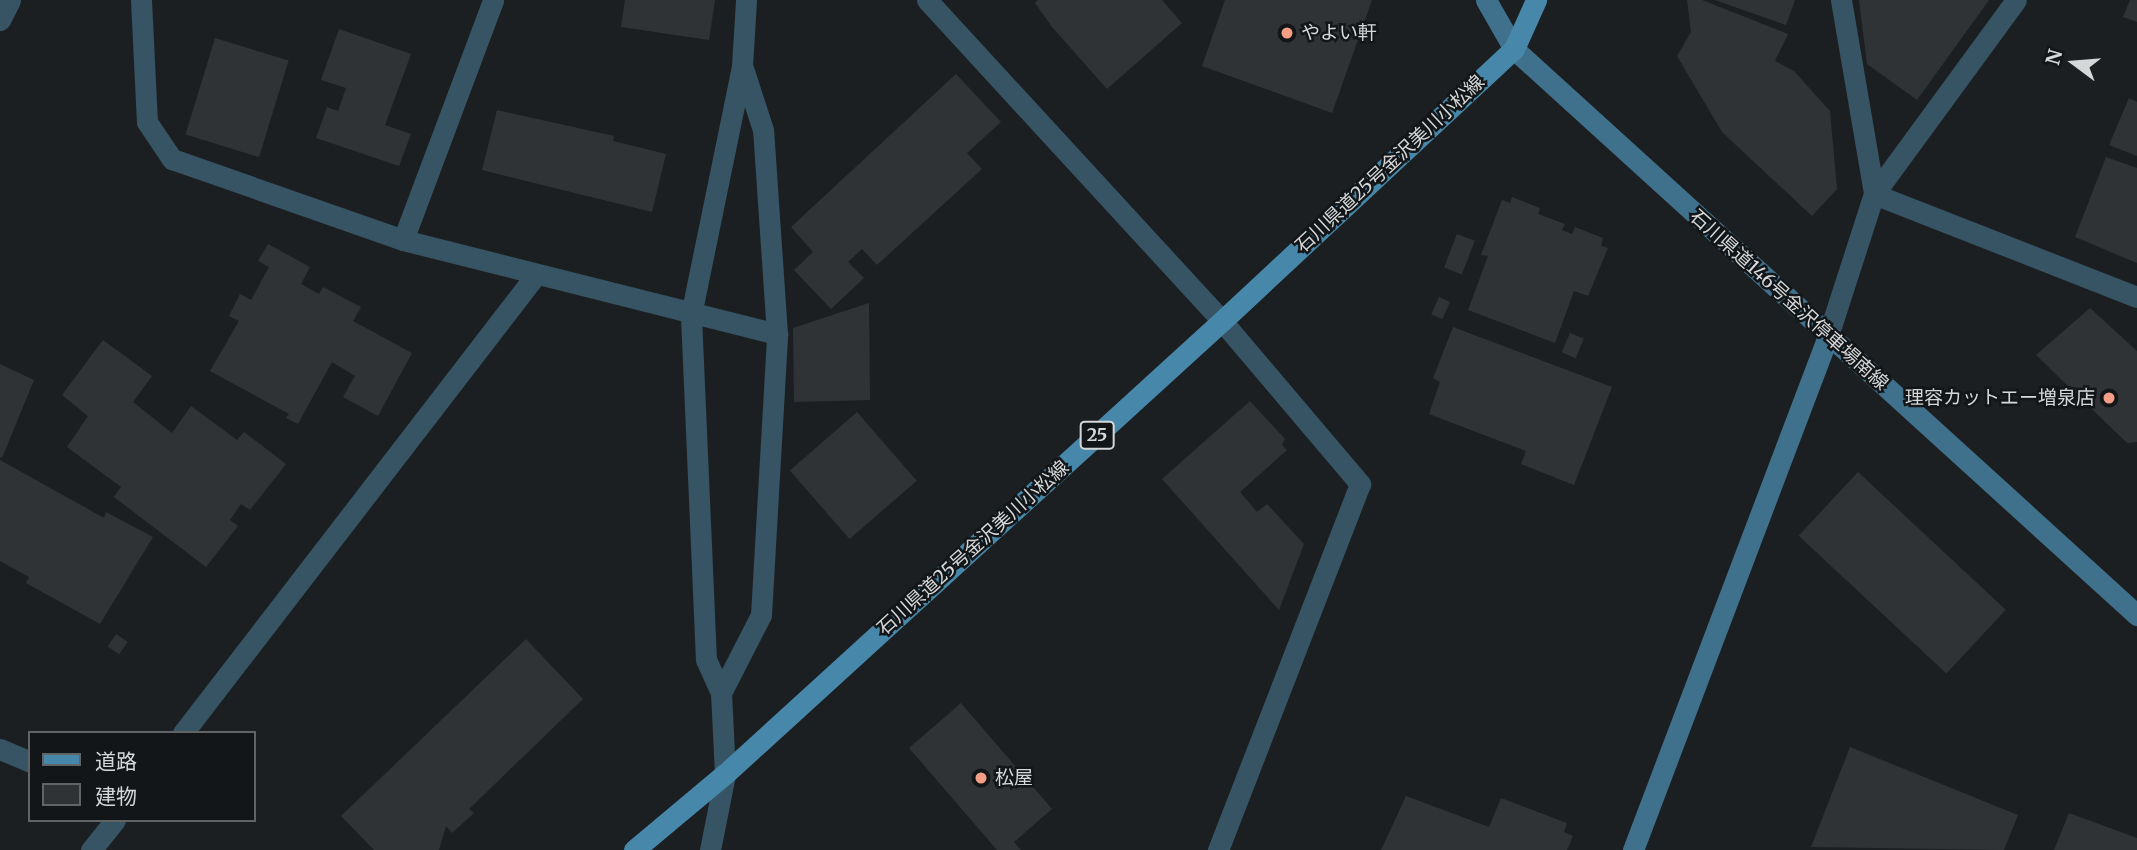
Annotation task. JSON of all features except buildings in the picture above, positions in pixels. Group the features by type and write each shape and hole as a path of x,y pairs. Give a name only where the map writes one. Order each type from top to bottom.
{"main road":[{"name":"石川県道146号金沢停車場南線","path":"1486,0 1514,49 2137,615"},
{"name":"石川県道25号金沢美川小松線","path":"635,850 724,774 1222,321 1514,49 1536,0"},
{"path":"1633,850 1828,336"}],"street":[{"path":"0,3 8,0"},
{"path":"0,20 8,0"},
{"path":"141,0 148,122 172,159 402,240 535,276 777,334"},
{"path":"402,240 493,0"},
{"path":"710,850 724,774 721,692 706,660 691,315 742,66 746,0"},
{"path":"927,0 1222,321 1360,484 1217,850"},
{"path":"1841,0 1874,194"},
{"path":"1828,336 1874,194 2016,0"},
{"path":"721,692 761,615 777,334 763,130 742,66"},
{"path":"1874,194 2137,297"},
{"path":"185,731 535,276"},
{"path":"0,748 28,761"},
{"path":"91,850 113,822"}],"place":[{"name":"やよい軒","path":"1287,33"},
{"name":"理容カットエー増泉店","path":"2109,398"},
{"name":"松屋","path":"981,778"}]}
